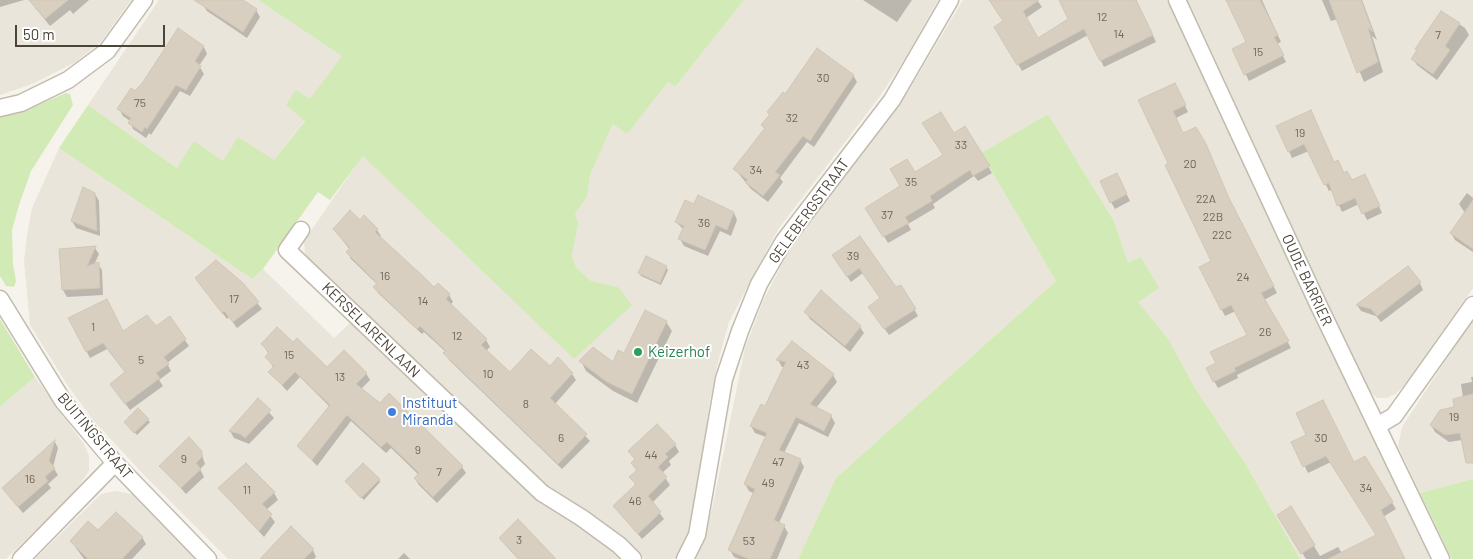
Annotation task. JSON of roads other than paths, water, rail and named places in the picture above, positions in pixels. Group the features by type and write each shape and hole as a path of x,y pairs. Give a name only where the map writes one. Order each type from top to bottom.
{"street":[{"path":"0,108 21,103 68,80 107,51 144,0"},
{"name":"GELEBERGSTRAAT","path":"685,559 697,535 724,379 760,284 784,241 892,100 950,0"},
{"name":"OUDE BARRIER","path":"1177,0 1318,304 1441,559"},
{"name":"KERSELARENLAAN","path":"301,230 287,250 542,493 582,518 619,545 633,559"},
{"name":"BUITINGSTRAAT","path":"0,299 64,401 115,463 208,559"},
{"path":"1377,426 1394,416 1473,305"},
{"path":"21,559 115,463"}],"place":[{"name":"Keizerhof","path":"638,352"},
{"name":"Instituut Miranda","path":"392,412"}]}
